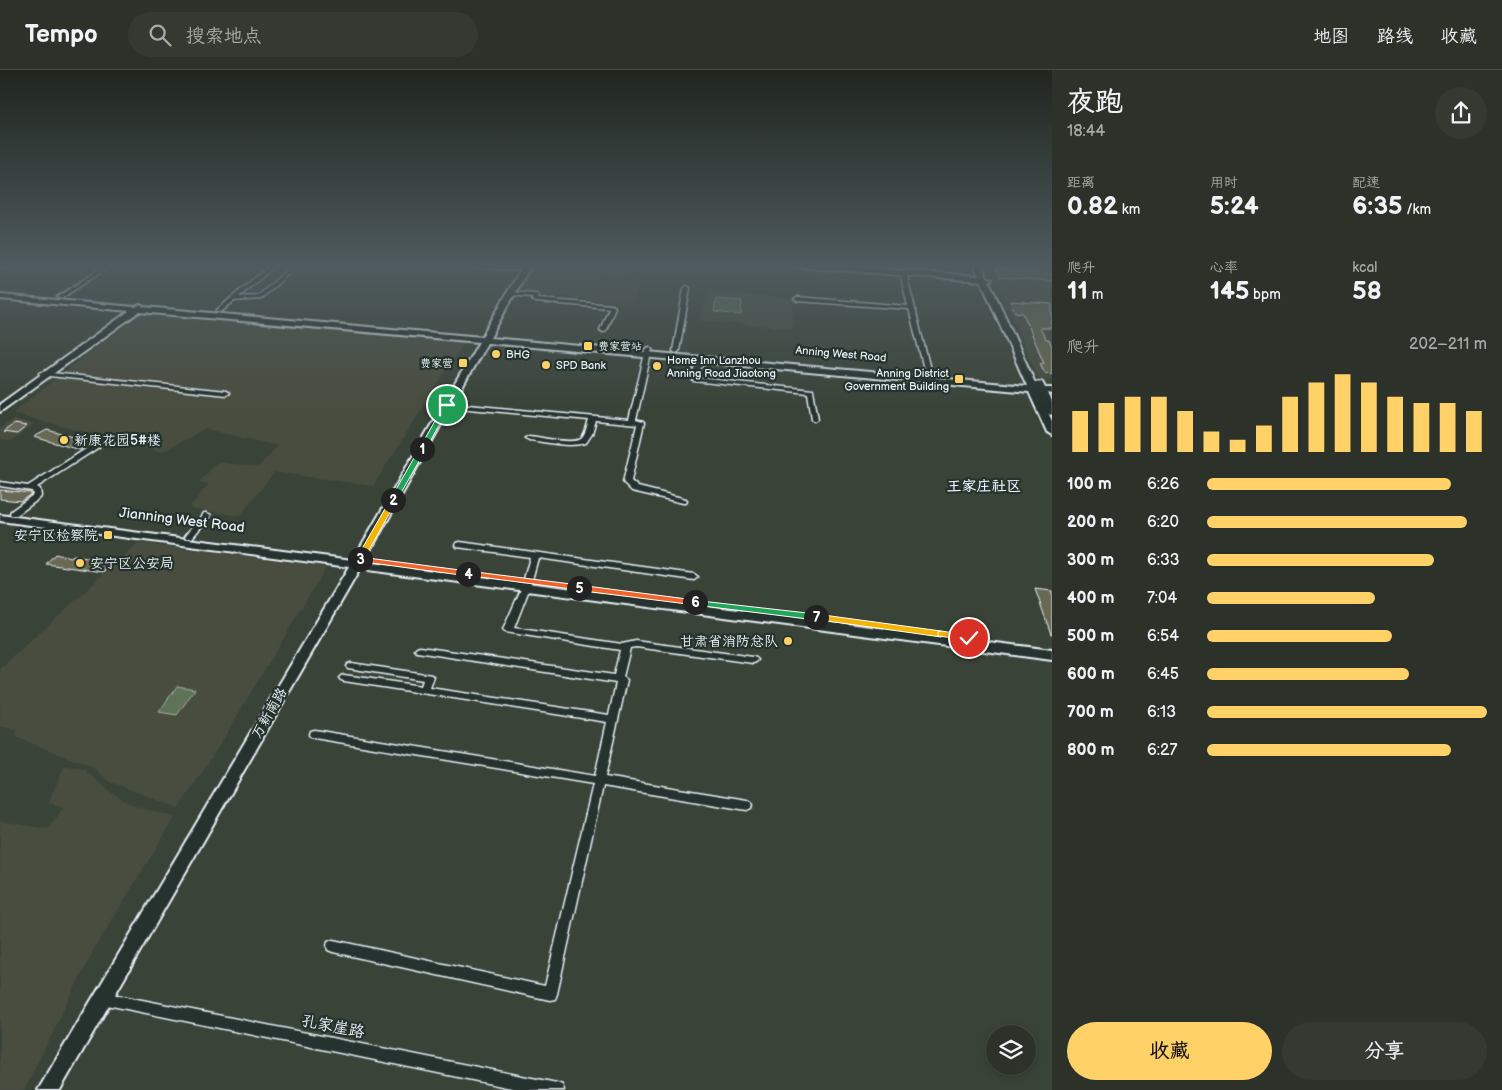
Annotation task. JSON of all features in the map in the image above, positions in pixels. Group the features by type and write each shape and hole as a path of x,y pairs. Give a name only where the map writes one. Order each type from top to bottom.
{"main road":[{"path":"0,409 127,313"},
{"path":"212,313 649,352 706,360 1041,387"},
{"path":"235,313 485,337"},
{"name":"万新南路","path":"49,1088 359,562 499,313"},
{"path":"1002,313 1032,377 1041,387 1052,412"},
{"name":"Anning West Road","path":"649,352 676,351 928,373 1041,387"},
{"path":"0,403 44,374"},
{"path":"1041,387 1052,432"},
{"name":"Jianning West Road","path":"0,511 189,536 359,562"},
{"name":"Jianning West Road","path":"0,518 359,562"},
{"path":"359,562 1052,655"},
{"path":"527,584 1052,648"}],"street":[{"path":"603,330 610,313"},
{"path":"676,351 683,313"},
{"path":"913,313 928,373"},
{"path":"632,422 649,352"},
{"path":"706,360 697,368 695,380 811,392 816,419"},
{"path":"44,374 226,393"},
{"path":"447,405 641,423 627,482 635,490 683,501"},
{"path":"530,438 574,442 583,441 587,436 592,418"},
{"path":"30,488 95,447"},
{"path":"0,484 36,488 37,496 14,513"},
{"path":"189,536 198,526"},
{"path":"460,545 694,577"},
{"path":"535,555 527,584 508,630 626,646 636,644 753,660"},
{"path":"618,679 626,646"},
{"path":"332,946 550,994 622,680 420,650"},
{"path":"350,666 429,678 424,690"},
{"path":"344,678 613,719"},
{"path":"314,734 747,805"},
{"name":"孔家崖路","path":"101,998 557,1090"}],"shaded area":[{"path":"140,313 464,342 373,486 274,472 240,516 189,508 209,484 199,482 218,462 258,467 278,446 206,429 161,452 12,413"},
{"path":"702,313 793,313 791,328 700,320"},
{"path":"1010,313 1052,313 1052,380 1039,379"},
{"path":"13,419 34,424 12,441 0,440 0,429"},
{"path":"138,543 326,567 219,746 179,808 108,781 95,768 16,737 17,730 0,726 0,669"},
{"path":"65,765 85,770 109,791 134,806 175,817 93,951 24,1090 0,1090 0,821 48,829 64,807 48,803"}],"green space":[{"path":"719,313 741,313 741,315"},
{"path":"177,686 195,689 177,715 159,712"}],"building":[{"path":"1020,313 1052,313 1052,328 1040,328 1046,340 1049,340 1052,346 1052,374 1045,373 1040,363 1044,363 1023,313"},
{"path":"14,424 27,426 17,434 3,432"},
{"name":"新康花园5#楼","path":"47,430 96,443 91,443 80,450 34,437"},
{"path":"0,490 31,494 21,501 0,499"},
{"name":"安宁区公安局","path":"55,554 71,558 73,556 114,562 104,572 46,564"},
{"path":"1035,589 1052,591 1052,634 1051,634"}],"tunnel":[{"path":"198,526 204,519"}],"place":[{"name":"费家营站","path":"588,346"},
{"name":"BHG","path":"496,354"},
{"name":"费家营","path":"463,363"},
{"name":"SPD Bank","path":"546,365"},
{"name":"Home Inn Lanzhou Anning Road Jiaotong","path":"657,366"},
{"name":"Anning District Government Building","path":"959,379"},
{"name":"新康花园5#楼","path":"64,440"},
{"name":"安宁区检察院","path":"108,535"},
{"name":"安宁区公安局","path":"80,563"},
{"name":"甘肃省消防总队","path":"788,641"}],"district":[{"name":"王家庄社区","path":"984,486"}],"route":[{"path":"447,405 360,559 828,618 969,638"}]}
